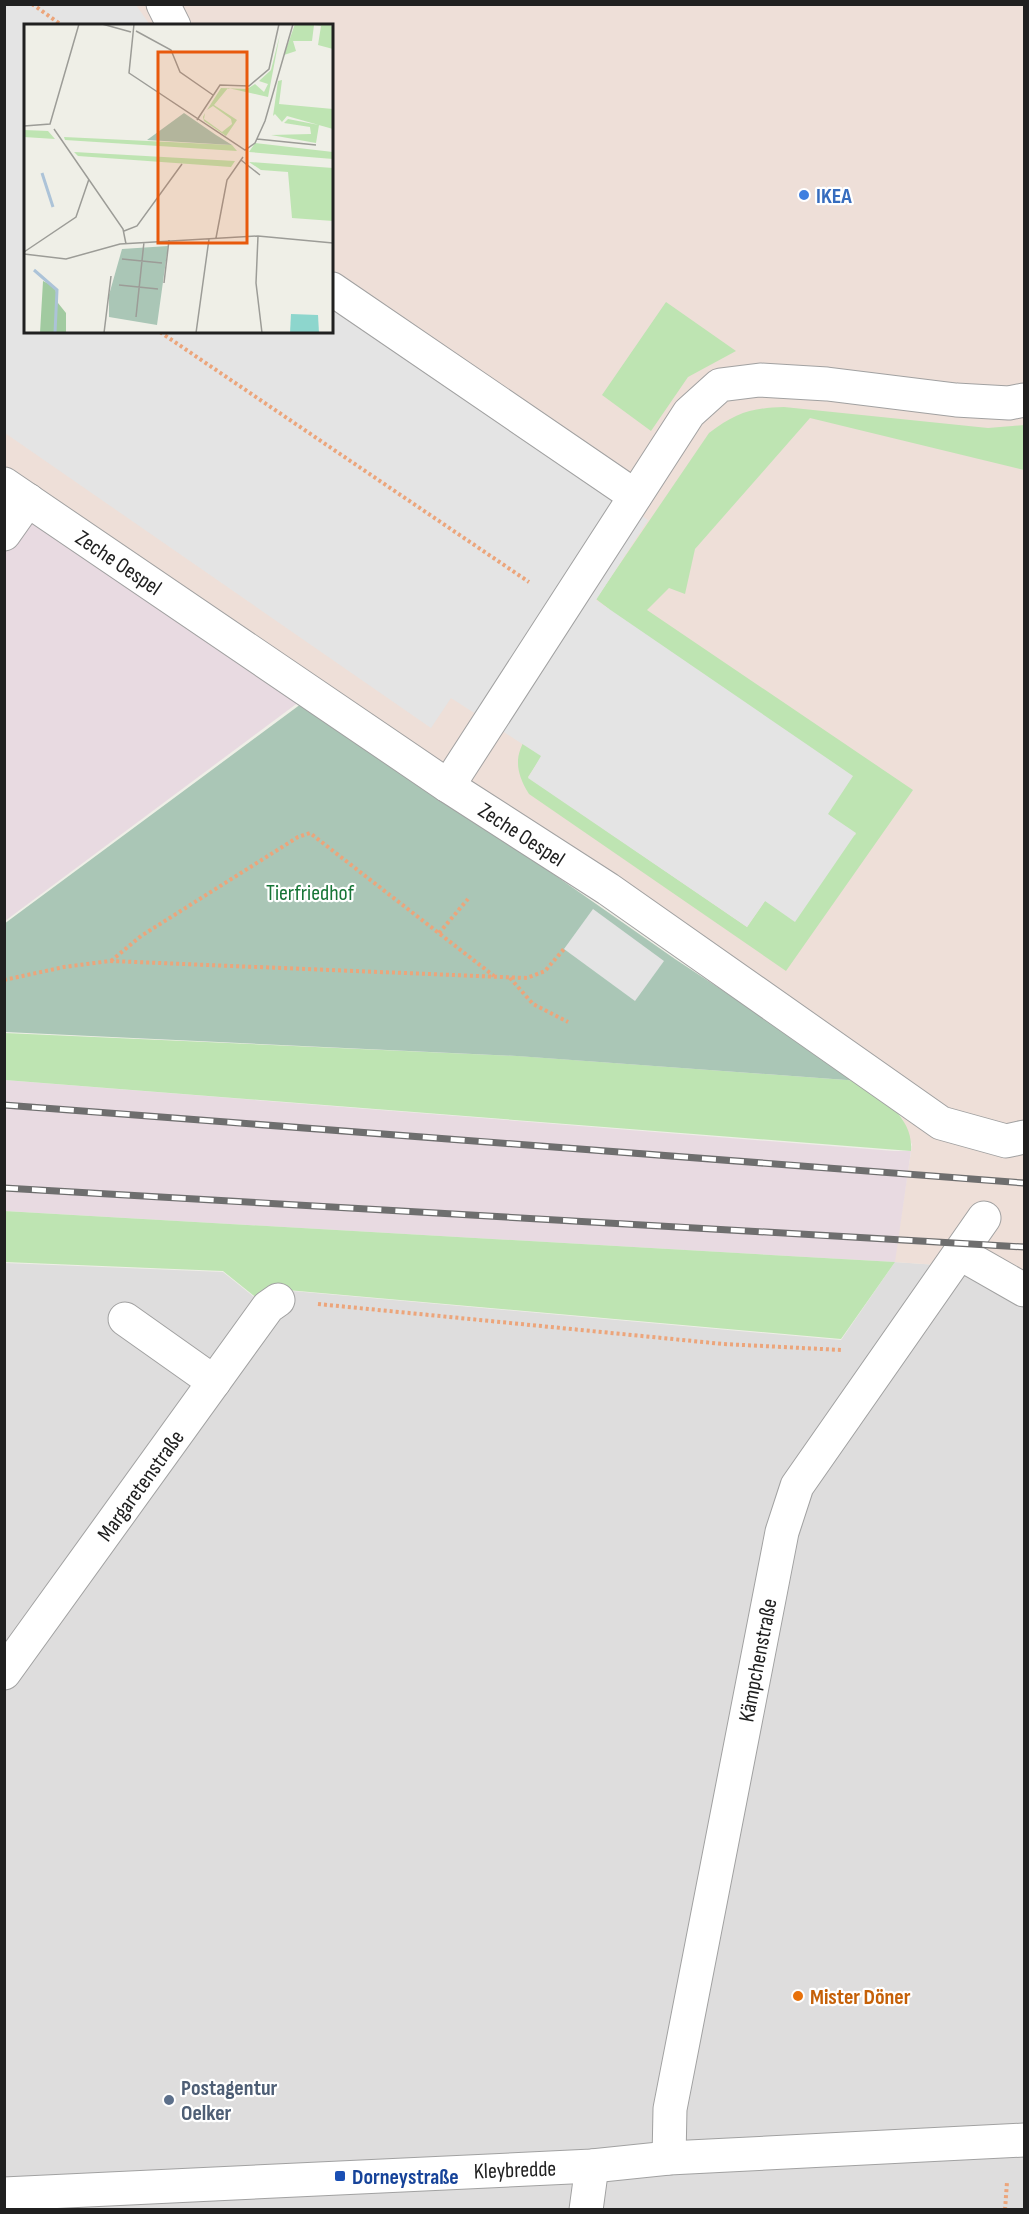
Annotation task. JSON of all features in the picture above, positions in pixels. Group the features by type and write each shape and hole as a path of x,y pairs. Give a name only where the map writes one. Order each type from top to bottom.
{"street":[{"path":"163,4 173,24"},
{"path":"333,290 635,496"},
{"path":"448,786 689,413 720,385 760,380 828,384 956,400 1010,403 1024,400"},
{"name":"Zeche Oespel","path":"4,534 16,492 448,786 608,889 941,1124 1006,1141 1024,1137"},
{"name":"Kämpchenstraße","path":"669,2158 670,2109 782,1532 797,1486 984,1218"},
{"path":"961,1254 1024,1290"},
{"name":"Margaretenstraße","path":"4,1673 268,1307 278,1300"},
{"path":"125,1319 214,1382"},
{"name":"Kleybredde","path":"4,2194 128,2198 592,2166 669,2158 1024,2140"},
{"path":"586,2210 592,2166"}],"path":[{"path":"32,4 60,24"},
{"path":"161,333 564,605"},
{"path":"110,961 141,936 298,837 310,834 495,976"},
{"path":"439,933 468,899"},
{"path":"4,980 64,967 110,961 527,978 545,971 564,949"},
{"path":"510,977 533,1004 568,1022"},
{"path":"278,1300 723,1344 891,1352"},
{"path":"1005,2210 1008,2179"}],"shaded area":[{"path":"4,5 1024,5 1024,1271 894,1262 912,1145 903,1120 894,1105 5,485"},
{"path":"5,5 136,5 149,24 24,24 24,333 333,333 333,311 648,520 596,600 853,776 828,814 856,833 795,922 765,901 747,927 528,778 541,756 451,698 431,728 5,433"},
{"path":"5,496 303,699 5,921"},
{"path":"593,909 664,961 635,1001 564,949"},
{"path":"4,1080 911,1151 895,1262 5,1211"},
{"path":"895,1262 1024,1271 1024,2209 5,2210 5,1263 223,1272 259,1301 281,1290 841,1340"}],"green space":[{"path":"666,302 736,351 688,377 651,431 602,395"},
{"path":"784,407 988,428 1024,425 1024,470 810,418 695,549 685,594 669,588 647,610 913,790 786,971 529,794 522,781 518,760 524,741 544,710 542,756 528,777 747,927 765,901 856,834 827,814 589,684 609,609 596,599 709,433 727,421 752,410"},
{"name":"Tierfriedhof","path":"305,701 675,959 860,1081 517,1056 5,1032 4,924"},
{"path":"5,1033 518,1056 860,1081 887,1102 902,1119 911,1139 911,1151 5,1080"},
{"path":"4,1211 895,1262 841,1339 276,1289 259,1300 223,1271 5,1262"}],"railway":[{"path":"4,1105 1024,1183"},
{"path":"4,1188 1024,1247"}],"place":[{"name":"IKEA","path":"804,195"},
{"name":"Mister Döner","path":"798,1996"},
{"name":"Postagentur Oelker","path":"169,2100"},
{"name":"Dorneystraße","path":"340,2176"}]}
